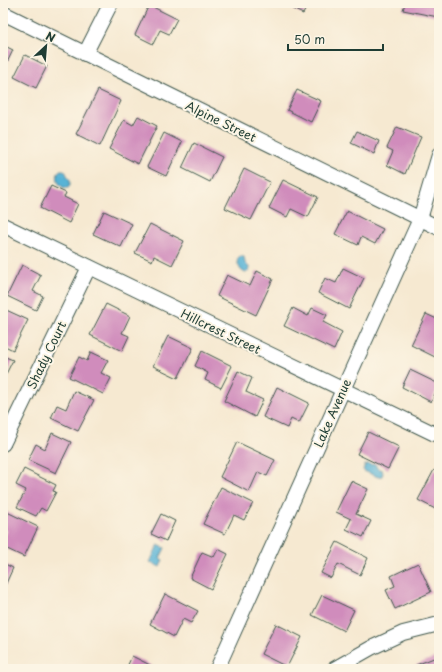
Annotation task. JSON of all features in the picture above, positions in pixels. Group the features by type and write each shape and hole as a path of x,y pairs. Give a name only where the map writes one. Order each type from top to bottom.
{"street":[{"path":"85,54 111,3"},
{"name":"Alpine Street","path":"3,13 439,228"},
{"name":"Lake Avenue","path":"217,669 420,219 439,155"},
{"name":"Hillcrest Street","path":"3,225 439,436"},
{"name":"Shady Court","path":"3,444 90,267"},
{"path":"334,669 371,648 403,633 439,624"}],"water":[{"path":"60,170 64,170 70,180 70,186 68,188 62,187 59,183 57,175"},
{"path":"240,256 244,257 245,263 249,267 249,271 244,272 240,269 237,259"},
{"path":"375,464 377,468 382,470 382,476 378,477 364,471 365,465"},
{"path":"158,545 165,548 160,558 163,560 160,567 150,562"}],"building":[{"path":"280,3 309,3 303,14"},
{"path":"405,3 439,3 438,17 403,10"},
{"path":"149,5 177,19 169,34 160,30 153,44 135,35"},
{"path":"3,45 13,50 3,71"},
{"path":"25,55 47,66 36,88 14,77"},
{"path":"98,90 121,101 100,146 76,134"},
{"path":"297,90 321,101 311,122 287,110"},
{"path":"138,116 157,126 138,164 109,149 124,120 133,125"},
{"path":"397,127 421,137 405,174 387,165 393,151 387,148"},
{"path":"357,131 379,141 374,154 351,143"},
{"path":"164,133 182,142 166,176 147,167"},
{"path":"194,143 222,157 210,182 182,168"},
{"path":"244,169 270,182 251,220 225,208"},
{"path":"283,180 318,197 308,217 291,209 287,217 269,208"},
{"path":"51,186 66,193 64,197 78,204 69,223 40,208"},
{"path":"104,211 132,224 121,247 93,234"},
{"path":"347,211 383,229 375,244 361,237 358,245 335,234"},
{"path":"150,224 184,241 172,265 154,256 152,261 135,253"},
{"path":"22,265 41,275 33,291 43,296 36,310 7,296"},
{"path":"343,268 364,278 349,309 318,293 325,278 336,283"},
{"path":"257,271 273,279 256,315 217,296 227,275 250,286"},
{"path":"106,304 130,316 122,333 129,336 122,351 90,335"},
{"path":"293,308 308,316 312,308 327,315 323,322 342,332 334,350 284,326"},
{"path":"4,309 28,320 13,350 3,345"},
{"path":"426,314 439,320 439,359 411,345"},
{"path":"168,336 193,348 178,378 153,366"},
{"path":"202,351 232,366 221,388 205,380 208,373 195,366"},
{"path":"91,352 108,360 101,373 111,378 103,394 69,377 79,357 87,361"},
{"path":"3,356 13,360 5,376 3,375"},
{"path":"410,370 439,384 431,402 402,387"},
{"path":"238,371 252,378 246,392 263,400 255,417 224,401"},
{"path":"277,387 309,403 299,423 291,419 287,428 263,417"},
{"path":"74,391 94,400 78,431 51,418 57,405 66,409"},
{"path":"368,432 399,447 388,469 357,454"},
{"path":"52,433 71,442 56,473 28,460 36,444 45,449"},
{"path":"237,442 275,460 267,476 258,472 249,492 220,477"},
{"path":"24,469 56,485 53,491 56,492 46,511 41,508 36,516 17,507 26,490 16,485"},
{"path":"434,470 439,472 439,511 418,500"},
{"path":"351,481 368,489 356,514 371,521 363,537 346,529 351,519 336,512"},
{"path":"221,487 253,503 244,520 234,515 225,534 203,524"},
{"path":"5,511 38,527 24,557 3,547 3,539 7,531 3,529 3,516"},
{"path":"161,514 175,521 166,541 151,534"},
{"path":"337,542 368,558 360,575 338,564 331,578 321,573"},
{"path":"218,549 228,554 211,589 190,578 202,552 214,557"},
{"path":"3,563 13,568 3,590"},
{"path":"418,563 431,592 395,609 386,590 395,586 391,576"},
{"path":"165,594 198,611 191,623 183,619 174,637 150,624"},
{"path":"322,595 354,610 344,631 312,615"},
{"path":"276,624 302,637 287,667 261,654"},
{"path":"132,656 158,669 126,669"},
{"path":"439,656 439,669 418,669 416,665"}]}
